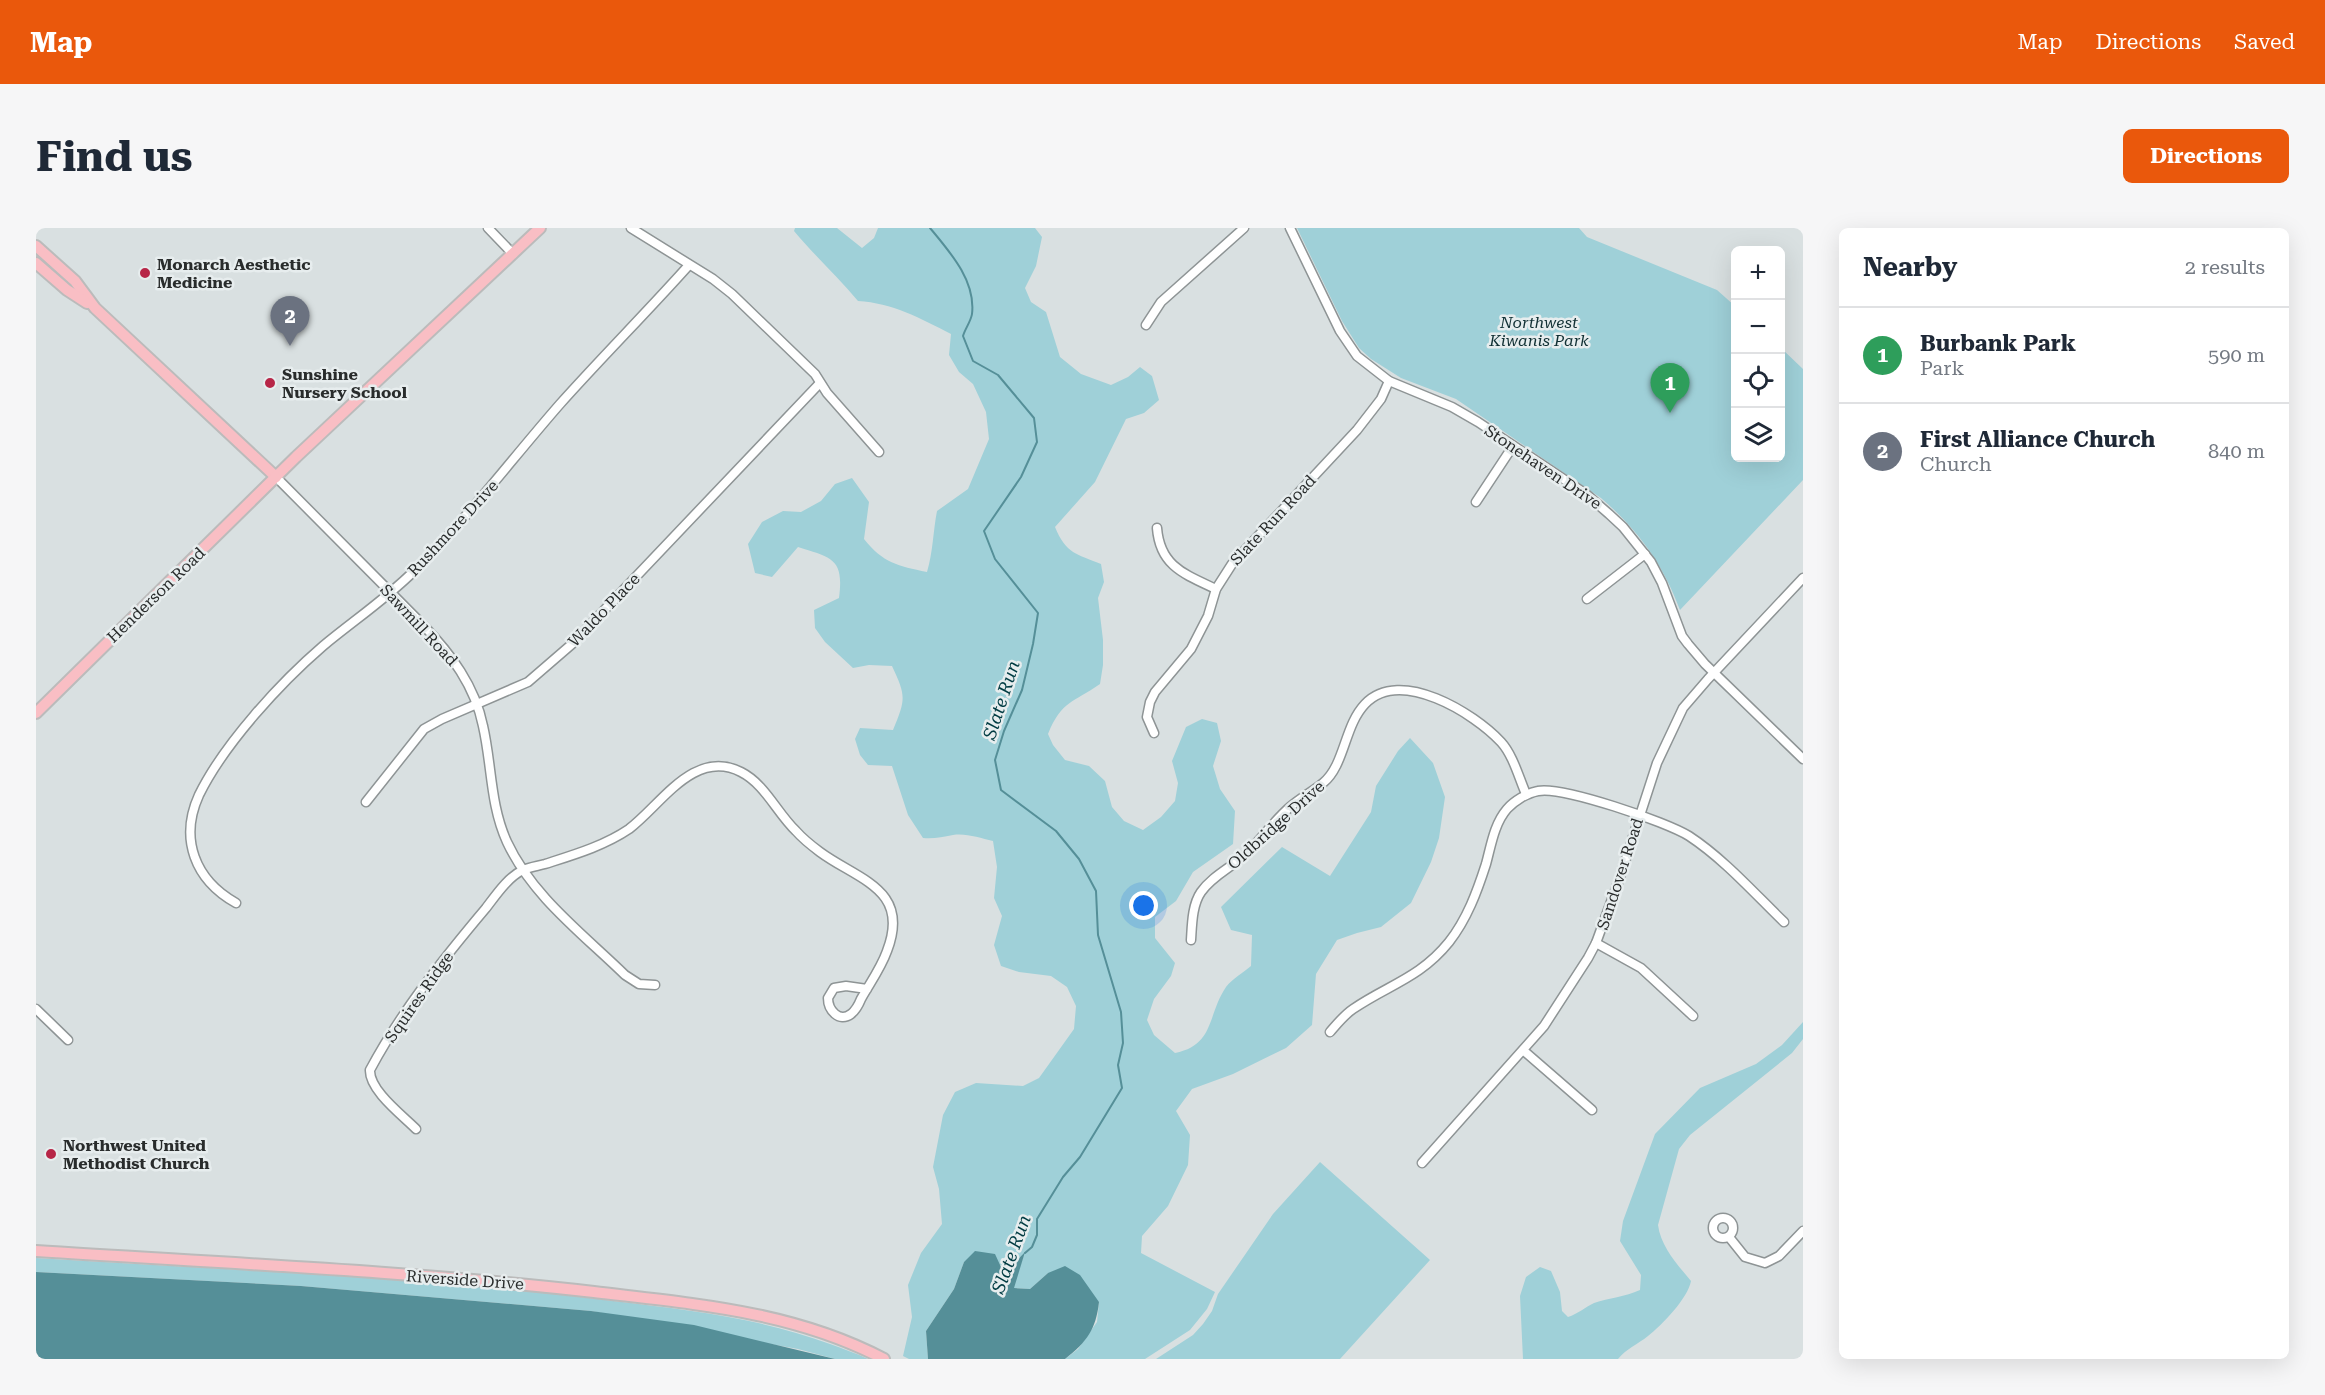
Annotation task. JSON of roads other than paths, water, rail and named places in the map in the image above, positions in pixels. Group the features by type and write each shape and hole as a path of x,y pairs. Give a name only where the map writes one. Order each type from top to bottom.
{"main road":[{"name":"Henderson Road","path":"36,713 276,477 540,228"},
{"name":"Sawmill Road","path":"36,246 75,281 95,308"},
{"name":"Sawmill Road","path":"36,262 67,290 95,308 276,477"},
{"name":"Riverside Drive","path":"36,1251 505,1282 688,1302 789,1321 855,1344 884,1359"}],"street":[{"path":"488,228 513,254"},
{"path":"631,228 713,279 732,294 804,362 879,452"},
{"path":"1146,325 1161,302 1244,228"},
{"name":"Stonehaven Drive","path":"1290,228 1348,344 1371,368 1389,381 1452,407 1598,503 1623,527 1645,554 1662,583 1682,636 1713,673 1803,759"},
{"name":"Rushmore Drive","path":"236,903 218,891 204,877 192,851 191,838 194,811 200,795 233,743 290,677 322,647 391,593 439,546 560,404 689,265"},
{"name":"Slate Run Road","path":"1154,733 1147,717 1150,702 1155,692 1191,649 1208,616 1215,589 1237,558 1371,414 1389,381"},
{"name":"Waldo Place","path":"366,802 424,729 442,718 528,682 572,644 820,383"},
{"path":"1476,502 1513,446"},
{"name":"Sawmill Road","path":"276,477 391,593 453,659 463,674 483,725 493,798 500,823 522,870 548,901 625,975 639,984 655,985"},
{"path":"1157,528 1158,545 1167,560 1187,575 1215,589"},
{"path":"1587,599 1645,554"},
{"name":"Sandover Road","path":"1422,1163 1544,1026 1596,943 1657,763 1683,708 1803,578"},
{"name":"Oldbridge Drive","path":"1191,940 1193,914 1200,893 1216,876 1248,852 1290,807 1325,782 1335,768 1355,717 1367,702 1378,695 1391,690 1417,690 1482,724 1502,743 1526,795"},
{"path":"522,870 584,850 621,834 644,818 676,784 694,773 718,766 739,770 749,776 788,823 820,853 871,883 887,901 893,918 891,940 886,955 867,989 854,1011 848,1016 838,1016 829,1009 828,998 834,988 846,986 867,989"},
{"path":"1330,1032 1351,1010 1410,978 1448,943 1462,924 1472,904 1501,817 1507,809 1526,795 1539,790 1552,790 1639,815 1674,828 1708,850 1784,922"},
{"name":"Squires Ridge","path":"416,1129 378,1091 370,1079 370,1070 411,1005 446,956 506,884 522,870"},
{"path":"1596,943 1641,968 1693,1017"},
{"path":"36,1010 68,1040"},
{"path":"1524,1050 1592,1110"},
{"path":"1729,1237 1739,1252 1751,1261 1765,1263 1779,1256 1803,1231"}],"waterway":[{"name":"Slate Run","path":"930,228 960,268 970,290 972,314 963,336 973,361 998,375 1034,418 1037,442 1021,477 984,531 995,559 1038,613 1022,690 1004,731 995,760 1001,790 1056,831 1079,859 1096,891 1098,935 1121,1012 1123,1043 1118,1065 1122,1088 1080,1157 1063,1177 1037,1219 1037,1235 1032,1247 1025,1253"}],"place":[{"name":"Monarch Aesthetic Medicine","path":"145,273"},
{"name":"First Alliance Church","path":"290,346"},
{"name":"Sunshine Nursery School","path":"270,383"},
{"name":"Burbank Park","path":"1670,413"},
{"name":"Northwest United Methodist Church","path":"51,1154"}],"park label":[{"name":"Northwest Kiwanis Park","path":"1539,331"}]}
